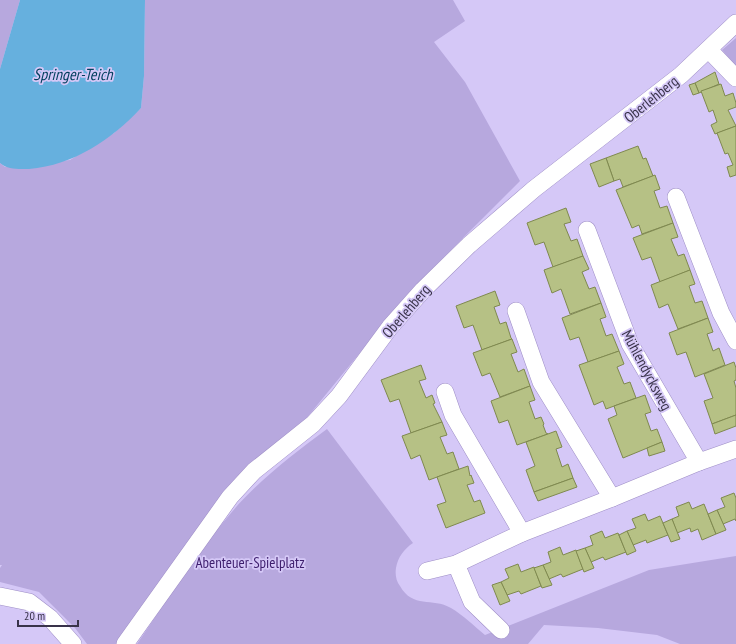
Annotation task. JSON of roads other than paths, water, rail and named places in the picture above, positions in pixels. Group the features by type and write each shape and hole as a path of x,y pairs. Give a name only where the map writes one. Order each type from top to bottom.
{"street":[{"name":"Oberlehberg","path":"125,644 230,498 254,471 313,424 339,396 390,327 423,290 469,246 534,190 628,118 709,50 736,23"},
{"path":"709,50 736,78"},
{"path":"676,197 720,313 736,341"},
{"name":"Mühlendycksweg","path":"587,230 630,344 699,462"},
{"path":"516,311 542,382 612,498"},
{"path":"445,392 453,415 522,533"},
{"path":"427,571 456,564 522,533 699,462 736,449"},
{"path":"456,564 472,602 501,630"},
{"path":"0,596 29,602 50,618 73,644"}],"water":[{"name":"Springer-Teich","path":"20,0 145,0 144,76 141,108 117,130 91,149 46,167 29,169 10,168 0,163 0,69"}],"park label":[{"name":"Abenteuer-Spielplatz","path":"250,562"}]}
